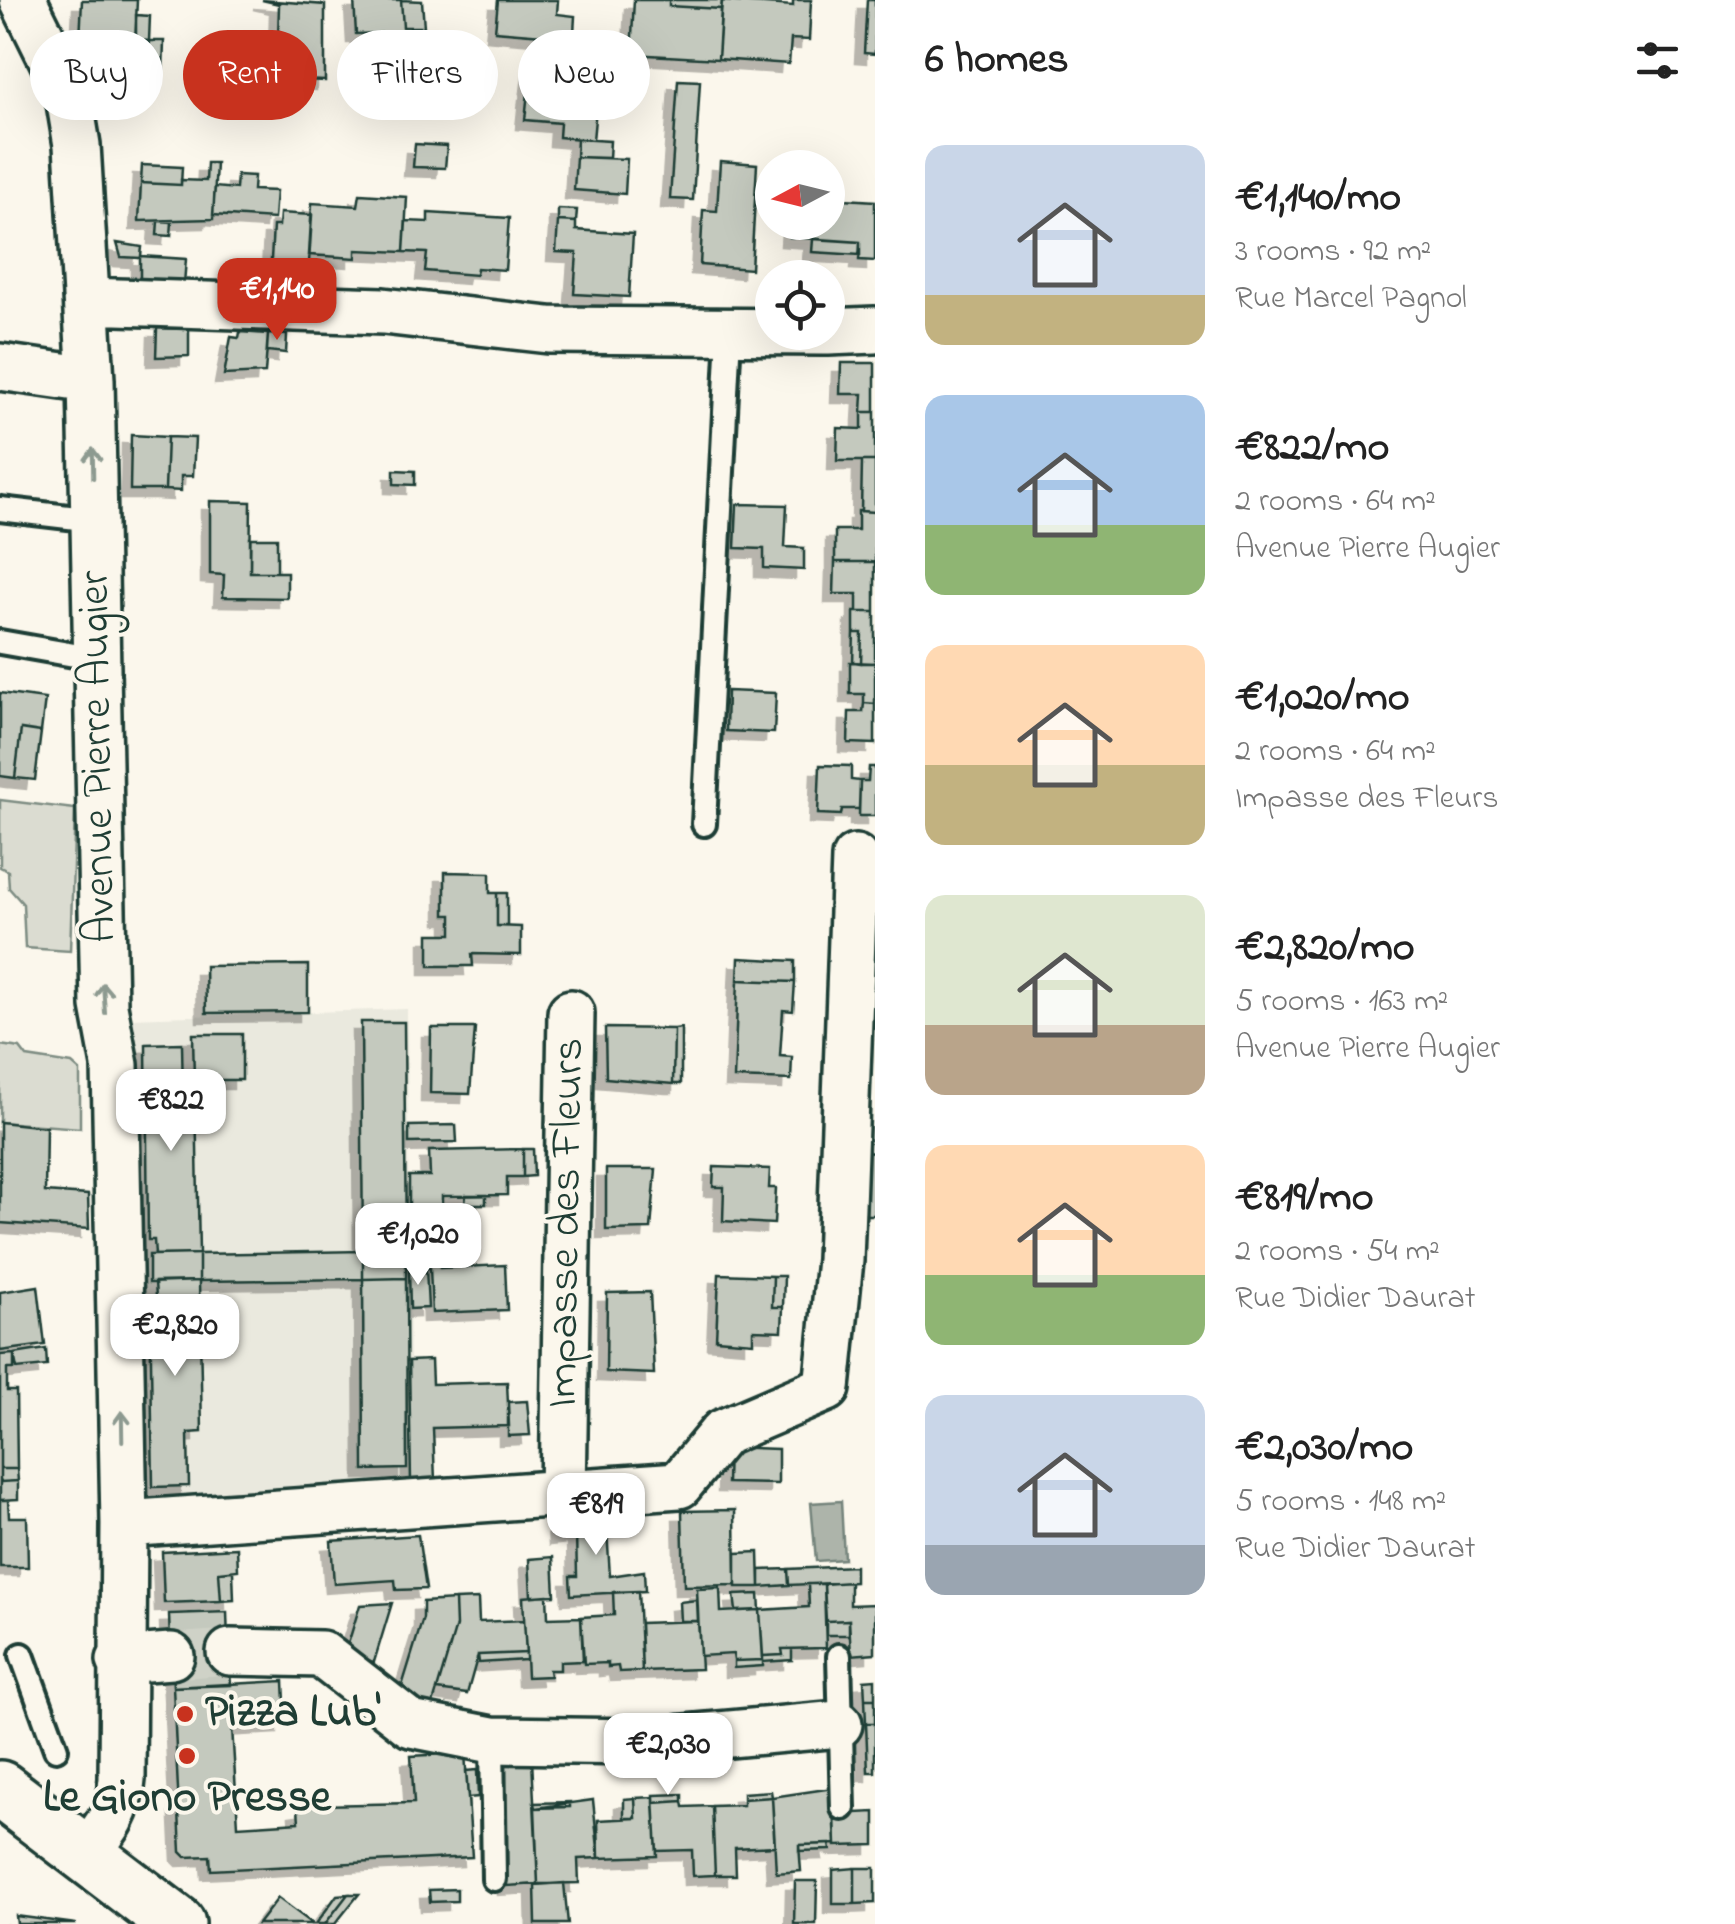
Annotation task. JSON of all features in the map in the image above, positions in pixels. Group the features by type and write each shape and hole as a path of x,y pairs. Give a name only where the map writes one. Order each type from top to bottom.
{"main road":[{"path":"0,1789 86,1854 146,1913"}],"street":[{"name":"Avenue Pierre Augier","path":"23,0 68,91 77,145 91,380 104,1006 115,1065 124,1524 121,1802 110,1825 86,1854"},
{"path":"87,301 383,311 549,330 755,333"},
{"path":"845,331 875,330"},
{"path":"0,367 91,380"},
{"path":"124,1524 678,1485 722,1433 827,1388 840,1260 856,858"},
{"name":"Impasse des Fleurs","path":"563,1493 570,1013"},
{"path":"230,1652 321,1654 411,1724 492,1740 642,1742 839,1724"},
{"path":"120,1660 171,1656"}],"lane":[{"path":"704,824 730,334"},
{"path":"0,509 94,520"},
{"path":"0,642 97,660"},
{"path":"22,1655 56,1749"},
{"path":"839,1656 843,1808"},
{"path":"492,1740 494,1879"}],"shaded area":[{"path":"0,800 75,809 70,951 25,948 23,904 9,888 8,871 0,867"},
{"path":"407,1009 411,1483 145,1497 130,1018"},
{"path":"0,1045 20,1048 27,1057 72,1064 80,1071 80,1128 0,1122"},
{"path":"841,1501 844,1559 816,1561 811,1503"}],"building":[{"path":"82,0 137,0 136,30 80,30"},
{"path":"262,0 325,5 325,81 317,81 317,30 278,30 279,4"},
{"path":"354,0 401,0 403,27 424,30 356,30"},
{"path":"401,0 422,1 424,27 403,27"},
{"path":"498,0 558,0 557,14 575,16 574,30 495,30"},
{"path":"634,0 669,0 669,6 721,9 718,59 650,55 650,30 632,30"},
{"path":"669,0 722,0 721,9 669,6"},
{"path":"793,0 811,0 809,40 791,39 789,64 718,59 722,1 793,6"},
{"path":"867,0 875,0 875,54 864,53"},
{"path":"136,15 150,16 149,30 136,30"},
{"path":"678,80 700,81 693,200 670,199"},
{"path":"525,120 595,120 593,140 559,137 560,123"},
{"path":"577,139 610,141 609,158 576,157"},
{"path":"415,144 447,146 445,168 413,167"},
{"path":"576,157 627,159 625,194 574,190"},
{"path":"720,161 755,164 751,269 700,265 703,210 717,211"},
{"path":"207,163 216,163 213,219 139,221 141,183 181,185 181,180 206,181"},
{"path":"142,165 182,167 181,185 141,183"},
{"path":"237,175 254,176 253,190 276,191 274,219 213,215 215,187 236,189"},
{"path":"360,194 407,197 404,252 356,250 356,258 309,255 312,203 358,206"},
{"path":"845,199 875,201 875,261 859,260 860,242 832,240 845,240"},
{"path":"558,209 577,210 576,222 558,221"},
{"path":"280,213 312,215 308,279 270,276 273,226 279,226"},
{"path":"428,213 509,218 505,270 477,268 476,275 425,271 427,253 404,252 406,221 428,222"},
{"path":"158,221 172,222 171,236 157,235"},
{"path":"558,221 576,222 576,230 633,234 629,297 574,294 577,253 556,252"},
{"path":"813,240 860,242 860,255 812,252"},
{"path":"117,243 142,247 141,256 186,259 184,284 140,281 140,258 121,257"},
{"path":"157,328 189,329 189,356 156,357"},
{"path":"240,332 268,334 265,373 224,375 231,337 239,338"},
{"path":"268,334 287,335 286,353 267,351"},
{"path":"841,363 875,363 875,412 862,412 863,394 840,394"},
{"path":"862,412 875,412 875,461 837,461 838,428 862,429"},
{"path":"131,435 167,437 165,490 130,490"},
{"path":"167,437 195,438 193,476 181,476 181,491 165,490"},
{"path":"862,461 875,461 875,512 861,511"},
{"path":"394,470 415,471 415,485 394,484"},
{"path":"210,501 251,502 250,572 287,572 287,598 223,597 224,575 210,574"},
{"path":"737,504 787,505 785,547 804,548 804,570 764,568 764,549 735,548"},
{"path":"858,511 875,512 875,562 835,562 835,530 858,530"},
{"path":"250,538 277,538 277,572 250,572"},
{"path":"835,562 875,562 875,612 857,612 857,594 834,594"},
{"path":"854,612 875,612 875,663 861,663 862,633 854,633"},
{"path":"854,633 862,633 861,663 853,662"},
{"path":"850,662 875,663 875,704 864,703 864,694 850,694"},
{"path":"727,691 776,693 774,733 726,731"},
{"path":"0,693 45,699 41,732 21,729 15,778 0,776"},
{"path":"864,703 875,704 875,744 848,743 849,712 863,712"},
{"path":"21,729 41,732 35,780 15,778"},
{"path":"820,765 851,766 851,780 860,781 859,809 842,809 841,815 818,814"},
{"path":"869,767 875,767 875,816 859,816 860,781 868,781"},
{"path":"445,872 490,873 490,893 497,893 497,926 521,927 521,955 472,954 473,966 429,966 429,934 452,934 452,915 445,915"},
{"path":"497,893 507,893 507,926 497,926"},
{"path":"739,958 795,961 795,982 738,980"},
{"path":"308,965 308,1012 206,1013 205,966"},
{"path":"738,980 795,982 793,1011 783,1010 780,1056 792,1057 791,1080 734,1078"},
{"path":"361,1022 404,1022 406,1250 363,1251"},
{"path":"431,1028 475,1028 470,1094 430,1093"},
{"path":"605,1028 674,1029 673,1084 606,1078"},
{"path":"681,1028 681,1084 673,1084 674,1029"},
{"path":"193,1034 242,1034 242,1080 194,1080"},
{"path":"182,1043 183,1094 196,1094 199,1254 155,1255 154,1240 148,1240 146,1044"},
{"path":"0,1122 46,1127 45,1192 88,1195 89,1229 0,1223"},
{"path":"456,1125 457,1142 409,1143 409,1126"},
{"path":"523,1149 523,1177 507,1177 507,1195 442,1196 442,1218 409,1218 409,1176 430,1176 429,1151"},
{"path":"523,1149 533,1149 534,1176 523,1177"},
{"path":"866,1152 875,1153 875,1215 864,1215"},
{"path":"714,1167 770,1169 769,1188 776,1188 774,1224 723,1221 724,1187 713,1187"},
{"path":"606,1169 656,1169 651,1229 606,1230"},
{"path":"466,1195 486,1195 486,1204 465,1204"},
{"path":"439,1244 440,1268 505,1265 507,1310 432,1313 430,1268 409,1268 410,1245"},
{"path":"406,1250 406,1278 363,1279 363,1251"},
{"path":"363,1251 363,1279 199,1281 199,1254"},
{"path":"199,1254 199,1281 149,1283 149,1255"},
{"path":"409,1268 426,1268 428,1308 410,1309"},
{"path":"719,1274 773,1276 772,1307 783,1307 782,1331 753,1330 753,1342 716,1339"},
{"path":"773,1276 784,1276 783,1307 772,1307"},
{"path":"406,1278 407,1469 364,1470 363,1279"},
{"path":"199,1281 202,1432 188,1433 189,1486 153,1487 150,1298 156,1297 155,1282"},
{"path":"38,1286 45,1345 0,1351 0,1292"},
{"path":"650,1292 654,1374 606,1372 607,1293"},
{"path":"46,1349 47,1366 17,1369 14,1354"},
{"path":"14,1354 14,1369 7,1369 7,1391 16,1391 17,1469 0,1469 0,1355"},
{"path":"431,1360 432,1384 507,1382 509,1426 433,1428 435,1481 411,1483 409,1361"},
{"path":"527,1401 530,1435 508,1436 508,1402"},
{"path":"728,1447 778,1449 778,1484 727,1483"},
{"path":"0,1469 17,1469 18,1481 0,1482"},
{"path":"18,1481 18,1499 0,1500 0,1482"},
{"path":"0,1500 8,1500 9,1517 27,1517 28,1567 0,1567"},
{"path":"735,1510 736,1585 684,1586 682,1511"},
{"path":"612,1515 612,1530 607,1530 610,1576 644,1571 645,1591 571,1595 570,1576 577,1576 576,1534 558,1536 557,1517"},
{"path":"418,1535 426,1589 396,1590 395,1580 334,1584 331,1541"},
{"path":"237,1548 238,1570 219,1572 221,1601 164,1603 162,1552"},
{"path":"759,1552 760,1587 736,1587 736,1553"},
{"path":"553,1557 555,1595 531,1596 529,1559"},
{"path":"855,1566 855,1582 789,1585 788,1569"},
{"path":"788,1569 789,1585 760,1587 760,1570"},
{"path":"233,1571 234,1600 221,1601 219,1572"},
{"path":"850,1582 850,1605 875,1604 875,1653 851,1655 849,1620 826,1621 824,1584"},
{"path":"808,1584 824,1584 826,1648 782,1649 783,1655 763,1656 760,1610 809,1607"},
{"path":"720,1588 721,1612 760,1610 763,1660 734,1661 733,1654 700,1656 697,1589"},
{"path":"638,1591 642,1671 619,1672 618,1666 608,1667 608,1663 584,1664 581,1617 614,1615 613,1592"},
{"path":"759,1594 760,1610 736,1611 734,1595"},
{"path":"547,1595 548,1618 581,1617 583,1661 560,1662 560,1670 549,1670 550,1676 527,1677 523,1597"},
{"path":"478,1599 479,1622 524,1620 526,1653 478,1655 467,1694 437,1690 456,1626 455,1600"},
{"path":"455,1600 456,1626 432,1707 399,1696 423,1618 423,1602"},
{"path":"697,1600 698,1621 680,1621 679,1602"},
{"path":"392,1603 374,1662 345,1654 360,1605"},
{"path":"227,1612 228,1642 170,1644 169,1614"},
{"path":"849,1620 849,1635 826,1635 826,1621"},
{"path":"698,1621 701,1669 642,1671 640,1623"},
{"path":"228,1642 231,1685 173,1687 170,1644"},
{"path":"782,1649 792,1649 792,1660 763,1662 763,1656 783,1655"},
{"path":"526,1653 526,1660 479,1663 478,1655"},
{"path":"763,1660 763,1666 734,1668 734,1661"},
{"path":"875,1679 875,1699 865,1699 864,1680"},
{"path":"284,1681 286,1724 232,1727 238,1826 299,1822 298,1808 319,1805 414,1803 411,1756 465,1753 472,1857 211,1870 210,1856 186,1857 181,1852 173,1687"},
{"path":"865,1699 875,1699 875,1723 866,1723"},
{"path":"866,1723 875,1723 875,1772 868,1772"},
{"path":"532,1759 538,1884 507,1886 501,1760"},
{"path":"477,1770 478,1797 468,1798 466,1771"},
{"path":"833,1788 836,1844 799,1845 801,1871 776,1873 772,1797"},
{"path":"771,1791 772,1797 743,1799 743,1793"},
{"path":"683,1794 683,1801 654,1803 654,1795"},
{"path":"654,1797 657,1856 599,1858 598,1820 636,1818 635,1798"},
{"path":"772,1797 775,1846 735,1848 736,1875 715,1875 712,1806 743,1805 743,1799"},
{"path":"635,1798 636,1818 624,1818 624,1799"},
{"path":"593,1800 599,1858 578,1859 579,1883 538,1884 535,1808"},
{"path":"683,1801 684,1807 712,1806 715,1875 693,1876 692,1850 657,1851 654,1803"},
{"path":"570,1802 570,1807 535,1808 534,1803"},
{"path":"875,1812 875,1845 836,1846 835,1814"},
{"path":"830,1844 831,1850 799,1851 799,1845"},
{"path":"855,1868 855,1904 833,1904 833,1870"},
{"path":"855,1868 875,1868 875,1903 855,1904"},
{"path":"795,1881 817,1881 816,1924 794,1924"},
{"path":"564,1883 568,1924 536,1924 535,1885"},
{"path":"457,1889 457,1901 430,1902 429,1890"},
{"path":"348,1894 359,1894 335,1924 325,1924"},
{"path":"348,1894 325,1924 316,1924 337,1895"},
{"path":"278,1898 313,1924 258,1924"},
{"path":"16,1916 76,1924 17,1924"}],"tunnel":[{"path":"171,1656 230,1652"}],"place":[{"name":"Pizza Lub'","path":"185,1714"},
{"name":"Le Giono Presse","path":"187,1756"}]}
